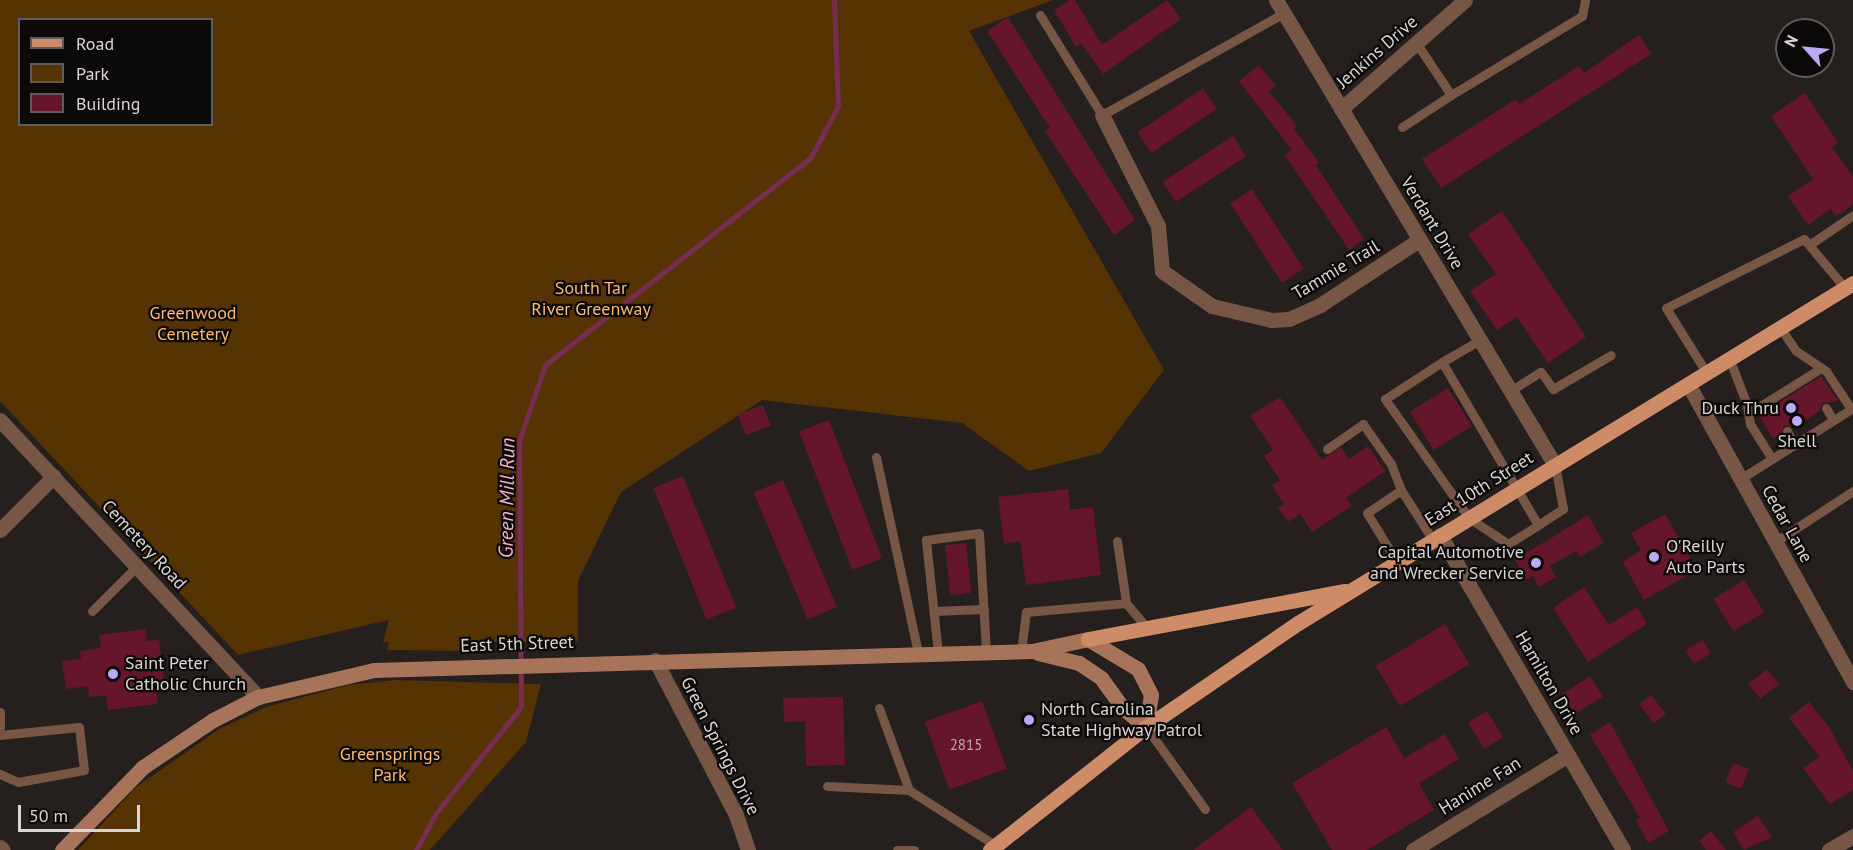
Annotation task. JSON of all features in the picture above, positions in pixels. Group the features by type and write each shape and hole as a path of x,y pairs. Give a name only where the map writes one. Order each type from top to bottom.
{"main road":[{"name":"East 10th Street","path":"992,848 1146,727 1353,589 1849,285"},
{"path":"1088,639 1353,589"},
{"name":"East 5th Street","path":"1027,652 1088,639"},
{"path":"1088,639 1138,669 1151,695 1146,727"},
{"name":"East 5th Street","path":"62,850 143,767 213,720 258,697 374,670 537,662 1027,652 1079,663 1101,678 1123,708 1146,727"}],"street":[{"name":"Jenkins Drive","path":"1341,109 1465,0"},
{"name":"Verdant Drive","path":"1280,6 1555,465"},
{"name":"Tammie Trail","path":"1102,115 1158,226 1162,271 1212,306 1271,320 1289,319 1350,286 1419,240"},
{"name":"Cedar Lane","path":"1688,384 1853,682"},
{"name":"Cemetery Road","path":"0,420 258,697"},
{"path":"0,530 54,476"},
{"name":"Hamilton Drive","path":"1437,538 1623,850"},
{"name":"Green Springs Drive","path":"655,660 736,815 748,850"},
{"name":"Hanime Fan","path":"1413,850 1568,755"},
{"path":"1829,850 1853,836"},
{"path":"0,847 3,850"}],"lane":[{"path":"1401,127 1582,16 1585,0"},
{"path":"1040,15 1102,115 1280,6"},
{"path":"1417,44 1451,95"},
{"path":"1809,245 1853,215"},
{"path":"1706,372 1666,308 1804,239 1849,285"},
{"path":"1740,479 1851,409 1821,368 1796,351 1780,327"},
{"path":"1480,340 1385,399 1469,518 1508,544 1563,509 1555,465"},
{"path":"1510,391 1541,372 1553,389 1611,355"},
{"path":"1729,358 1749,413 1750,424 1772,459"},
{"path":"1442,362 1538,525"},
{"path":"1749,413 1809,379 1821,368"},
{"path":"1826,408 1833,420"},
{"path":"1327,449 1363,424 1391,464 1401,490 1437,538"},
{"path":"1787,431 1794,445"},
{"path":"876,457 918,653"},
{"path":"1397,562 1367,513 1401,490"},
{"path":"1775,542 1853,491"},
{"path":"938,653 926,540 979,533 986,652"},
{"path":"1117,541 1126,603 1146,627"},
{"path":"92,611 137,566"},
{"path":"1027,652 1026,612 1126,603"},
{"path":"934,611 984,609"},
{"path":"879,708 909,790"},
{"path":"0,712 0,728"},
{"path":"0,735 79,727 84,770 18,782 0,774"},
{"path":"1146,727 1205,809"},
{"path":"827,786 909,790 992,848"},
{"path":"897,850 914,850"}],"green space":[{"path":"0,0 1053,0 969,31 1164,370 1101,453 1029,471 962,423 762,400 621,492 578,581 578,641 488,642 484,651 387,650 389,642 383,642 389,620 238,655 0,401"},
{"name":"Greensprings Park","path":"396,680 541,684 526,742 430,850 78,850 135,788 219,729 266,707 348,685"}],"building":[{"path":"1070,0 1075,0 1102,45 1167,0 1181,19 1103,74 1081,43 1076,47 1054,10"},
{"path":"1008,17 1135,220 1114,235 1045,131 1050,128 987,31"},
{"path":"1639,35 1651,54 1441,188 1422,159 1516,99 1519,104 1579,66 1584,73"},
{"path":"1259,65 1276,86 1269,91 1297,126 1294,129 1319,162 1316,165 1364,239 1349,250 1285,155 1292,150 1239,81"},
{"path":"1203,88 1217,109 1151,153 1138,132"},
{"path":"1805,93 1838,143 1832,147 1853,177 1853,205 1836,216 1831,209 1808,225 1788,196 1813,179 1771,116"},
{"path":"1233,136 1246,156 1176,202 1163,182"},
{"path":"1252,189 1304,269 1282,283 1230,203"},
{"path":"1502,211 1586,337 1548,363 1517,317 1497,330 1470,291 1496,274 1468,234"},
{"path":"1821,376 1838,401 1822,403 1820,411 1793,428 1784,425 1781,435 1773,439 1759,415"},
{"path":"1448,388 1472,426 1434,450 1410,412"},
{"path":"1280,397 1322,460 1341,447 1349,459 1368,446 1385,471 1346,498 1352,506 1312,532 1300,514 1288,522 1278,508 1284,504 1272,485 1280,480 1264,456 1273,450 1250,416"},
{"path":"763,405 771,426 746,435 738,415"},
{"path":"829,420 882,558 852,570 799,431"},
{"path":"683,476 736,608 707,620 653,488"},
{"path":"783,480 837,607 807,620 754,493"},
{"path":"1068,489 1070,510 1093,507 1101,575 1026,585 1020,541 1004,544 998,497"},
{"name":"O'Reilly Auto Parts","path":"1665,514 1697,570 1644,600 1623,562 1641,550 1631,533"},
{"path":"1588,515 1604,543 1580,557 1576,551 1550,566 1556,577 1539,587 1533,576 1526,580 1515,560"},
{"path":"966,543 971,593 950,595 945,545"},
{"path":"1744,580 1764,612 1734,631 1713,599"},
{"path":"1584,587 1609,625 1637,607 1647,624 1588,662 1553,608"},
{"path":"1445,624 1469,664 1400,706 1376,666"},
{"name":"Saint Peter Catholic Church","path":"145,629 147,641 159,640 165,689 156,690 158,704 108,710 106,695 89,697 88,686 66,689 62,661 81,659 80,651 101,648 99,635"},
{"path":"1703,640 1711,654 1694,664 1686,650"},
{"path":"1767,669 1779,684 1760,699 1748,684"},
{"path":"1590,676 1603,696 1575,714 1562,694"},
{"path":"1651,695 1666,714 1654,723 1639,704"},
{"path":"843,697 845,765 806,766 805,721 784,722 783,698"},
{"path":"982,701 1007,769 949,790 925,722"},
{"path":"1809,702 1829,727 1853,771 1853,790 1830,804 1803,768 1820,757 1789,718"},
{"path":"1487,711 1503,738 1484,749 1468,722"},
{"path":"1610,722 1669,831 1648,843 1636,820 1640,818 1590,735"},
{"path":"1386,727 1404,758 1445,734 1459,759 1419,783 1434,810 1367,850 1332,850 1292,783"},
{"path":"1733,763 1749,769 1741,789 1725,783"},
{"path":"1251,807 1283,850 1193,850"},
{"path":"1758,816 1772,837 1744,850 1733,832"},
{"path":"1711,831 1726,850 1706,850 1699,841"}],"waterway":[{"name":"Green Mill Run","path":"416,850 436,813 521,707 519,441 545,365 811,157 838,106 834,0"}],"place":[{"name":"Duck Thru","path":"1791,408"},
{"name":"Shell","path":"1797,421"},
{"name":"O'Reilly Auto Parts","path":"1654,557"},
{"name":"Capital Automotive and Wrecker Service","path":"1536,563"},
{"name":"Saint Peter Catholic Church","path":"113,674"},
{"name":"North Carolina State Highway Patrol","path":"1029,720"}],"park label":[{"name":"South Tar River Greenway","path":"591,299"},
{"name":"Greenwood Cemetery","path":"193,324"}]}
